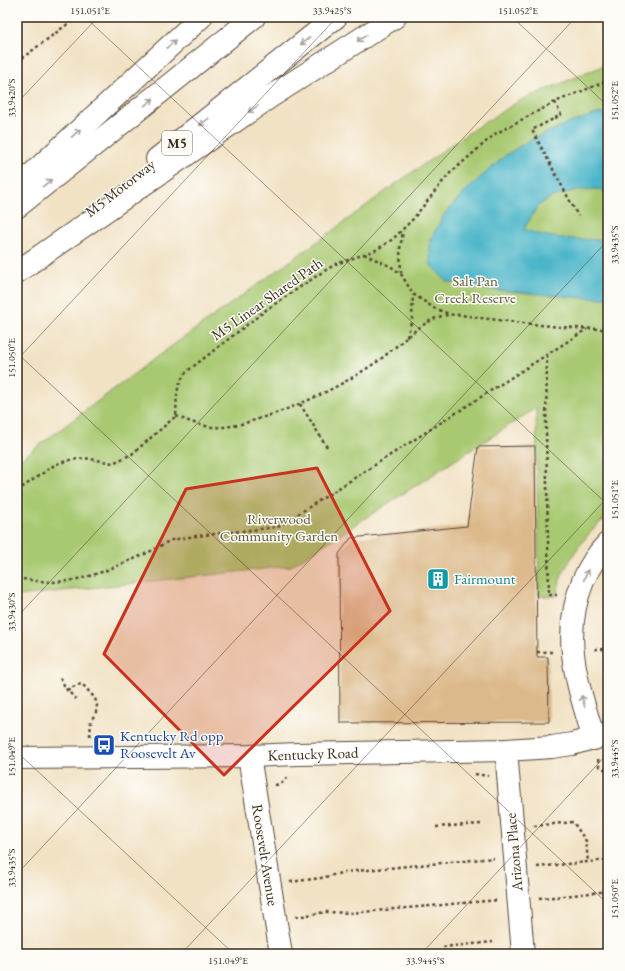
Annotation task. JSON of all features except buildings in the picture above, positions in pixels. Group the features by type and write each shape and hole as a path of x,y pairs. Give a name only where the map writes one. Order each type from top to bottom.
{"main road":[{"path":"17,188 201,17"},
{"path":"17,207 254,17"},
{"name":"M5 Motorway","path":"17,271 336,17"},
{"path":"17,271 270,97 395,17"},
{"path":"600,744 576,674 571,635 578,592 588,569 601,550 608,543"},
{"name":"Kentucky Road","path":"17,758 249,756 506,750 572,744 600,744"},
{"name":"Arizona Place","path":"506,750 523,954"},
{"name":"Roosevelt Avenue","path":"249,756 282,954"}],"path":[{"path":"17,62 77,17"},
{"name":"M5 Linear Shared Path","path":"176,416 178,390 183,376 248,323 336,264 376,250 393,239 413,219 448,175 495,134 555,102 608,81"},
{"path":"555,102 561,115 532,130 578,216"},
{"path":"401,274 400,249 403,230"},
{"path":"364,254 390,266 401,274 413,294 434,308 449,314 535,325 608,329"},
{"path":"406,337 412,319 413,294"},
{"path":"17,491 56,464 85,458 113,462 132,454 176,416 195,424 224,427 252,421 300,404 327,392 359,373 385,356 418,328 439,317 449,314"},
{"path":"17,578 53,582 69,581 105,571 144,555 172,540 278,527 587,329"},
{"path":"547,355 547,482"},
{"path":"300,404 327,447"},
{"path":"537,652 548,653"},
{"path":"60,678 67,690 76,699"},
{"path":"67,690 82,684 91,693 96,701 97,709 91,721 90,737"},
{"path":"600,744 599,766 608,771"},
{"path":"550,824 573,822 586,841 588,862"},
{"path":"436,827 481,824"},
{"path":"270,886 321,878 345,872 515,856"},
{"path":"552,866 608,860"},
{"path":"555,897 608,892"},
{"path":"276,921 326,912 350,913 518,899"},
{"path":"442,947 493,942"}],"highlighted area":[{"path":"317,468 390,611 224,775 104,654 186,489"}],"green space":[{"name":"Salt Pan Creek Reserve","path":"608,64 608,516 594,528 576,550 562,575 556,596 539,596 536,408 291,566 17,596 17,462 158,356 474,129 521,100"}],"water":[{"path":"608,112 608,195 600,189 577,190 552,197 538,206 524,229 534,233 554,237 608,240 608,298 583,298 474,288 446,281 430,264 430,240 445,213 471,186 506,155 528,141 567,124 596,114"}],"place":[{"name":"Fairmount","path":"438,579"},
{"name":"Kentucky Rd opp Roosevelt Av","path":"104,745"}],"park label":[{"name":"Riverwood Community Garden","path":"279,528"}]}
